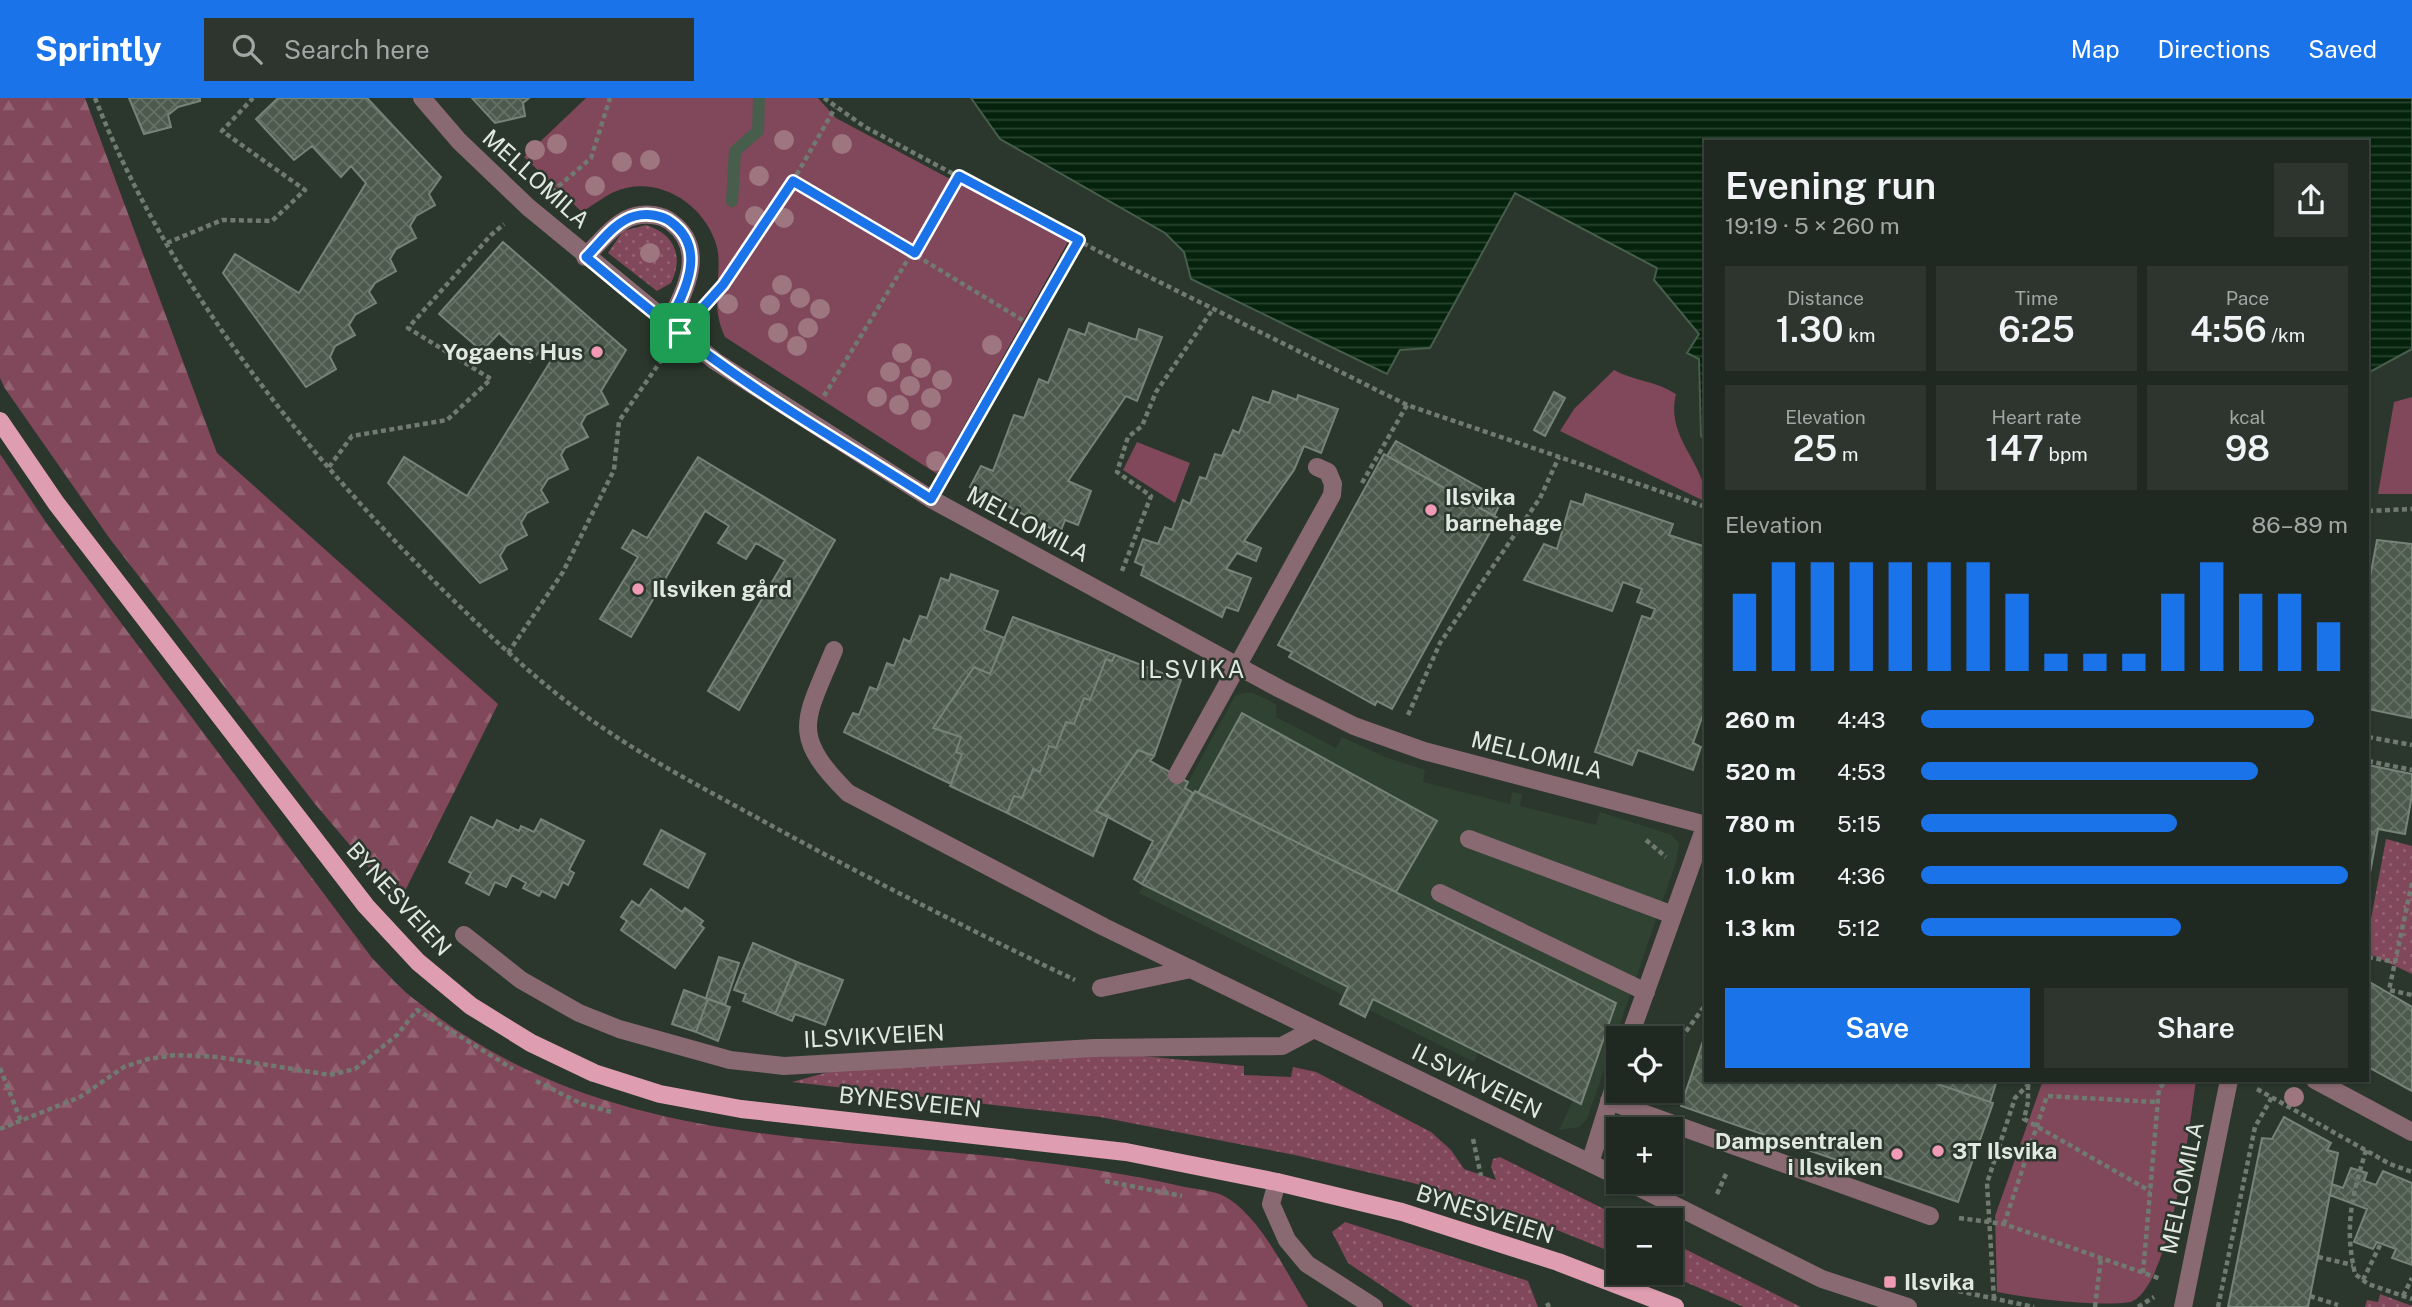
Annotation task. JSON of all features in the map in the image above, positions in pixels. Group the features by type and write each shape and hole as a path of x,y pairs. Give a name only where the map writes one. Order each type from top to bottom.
{"main road":[{"name":"BYNESVEIEN","path":"0,421 56,503 366,906 418,962 450,989 471,1006 531,1044 594,1073 687,1099 741,1109 1126,1152 1277,1182 1402,1212 1558,1262 1675,1307"}],"street":[{"name":"MELLOMILA","path":"422,98 459,141 528,207 715,361 931,499 1354,726 1424,751 1704,824"},
{"path":"586,257 618,224 635,216 652,214 666,218 679,227 688,239 691,270 674,328"},
{"path":"1177,775 1332,495 1328,472 1317,467"},
{"name":"ILSVIKVEIEN","path":"834,650 807,715 807,728 810,743 821,766 848,793 1104,927 1606,1171"},
{"name":"MELLOMILA","path":"1633,1026 1704,831"},
{"path":"1469,839 1674,915"},
{"path":"1440,893 1646,992"},
{"name":"ILSVIKVEIEN","path":"464,935 522,980 579,1013 619,1028 730,1060 784,1066 1094,1048 1282,1046 1314,1029"},
{"path":"1101,988 1191,969"},
{"name":"MELLOMILA","path":"2183,1307 2229,1082"},
{"path":"2319,1082 2412,1132"},
{"path":"1590,1163 1608,1103"},
{"path":"1615,1103 1930,1216"},
{"path":"1277,1182 1271,1204 1287,1240 1307,1264 1374,1307"},
{"path":"1652,1194 1822,1279 1908,1307"}],"path":[{"path":"96,98 114,145 167,243 233,346 329,467 404,551 508,653 590,719 684,778 948,919 1077,980 1101,988"},
{"path":"167,243 222,220 272,221 305,190 222,131 253,98"},
{"path":"528,207 591,158 610,98"},
{"path":"824,98 835,108 1079,240 1407,405 1704,506"},
{"path":"508,653 563,572 614,470 619,421 674,328 723,285 793,181 835,108"},
{"path":"817,405 915,253 959,176"},
{"path":"793,181 1029,324"},
{"path":"329,467 352,436 447,420 491,379 408,328 491,234"},
{"path":"931,499 1079,240"},
{"path":"1120,576 1151,496 1116,472 1128,437 1142,426 1156,392 1213,309"},
{"path":"1405,722 1440,643 1540,498 1559,457"},
{"path":"2369,511 2412,509"},
{"path":"2369,737 2412,745"},
{"path":"2369,761 2412,769"},
{"path":"1646,833 1645,840 1669,860 1676,862"},
{"path":"2412,883 2389,989 2412,995"},
{"path":"2369,957 2395,962"},
{"path":"1683,1036 1704,1007"},
{"path":"0,1129 80,1097 124,1068 148,1059 175,1055 218,1057 330,1075 355,1069 397,1035 417,1010"},
{"path":"0,1068 21,1121"},
{"path":"1994,1299 1987,1183 2015,1098 2031,1082"},
{"path":"2143,1273 2157,1102 2159,1088 2166,1082"},
{"path":"2028,1085 2024,1119 2150,1191"},
{"path":"2253,1087 2366,1150 2412,1172"},
{"path":"2004,1224 2046,1096 2157,1102"},
{"path":"2218,1307 2255,1127 2272,1097"},
{"path":"1472,1136 1481,1176"},
{"path":"2366,1150 2349,1208 2355,1274 2363,1280 2412,1299"},
{"path":"1709,1196 1715,1199"},
{"path":"1990,1220 2165,1281"},
{"path":"2363,1280 2381,1243"},
{"path":"2318,1257 2353,1265"},
{"path":"2095,1307 2101,1258"},
{"path":"2403,1296 2412,1278"},
{"path":"1917,1282 2034,1307"},
{"path":"2310,1296 2337,1305"}],"shaded area":[{"path":"971,98 2412,98 2412,349 2369,372 2369,140 1704,140 1704,439 1701,436 1699,359 1687,353 1699,334 1654,280 1657,268 1515,193 1430,348 1400,350 1387,374 1191,279 1184,252 1165,233 1000,139"},
{"path":"1253,693 1276,704 1276,717 1336,748 1342,737 1385,757 1425,770 1423,782 1510,804 1512,792 1522,794 1520,806 1596,825 1600,812 1672,835 1679,844 1676,862 1619,1026 1606,1026 1606,1064 1587,1119 1579,1127 1559,1130 1573,1100 1478,1052 1474,1062 1369,1010 1365,1017 1340,1004 1343,995 1139,893 1193,793 1185,788 1235,696"}],"green space":[{"path":"0,98 85,98 217,453 498,704 399,903 315,804 110,539 4,387 0,378"},
{"path":"586,98 818,98 836,118 1068,242 937,474 725,337 717,310 719,263 715,241 699,214 687,203 660,189 629,187 610,194 582,212 524,157"},
{"path":"646,225 670,240 676,256 677,264 671,283 657,291 608,253 623,231"},
{"path":"1614,370 1676,394 1676,424 1700,475 1704,501 1560,431 1574,409"},
{"path":"2412,397 2412,494 2378,494 2394,402"},
{"path":"1137,442 1190,463 1175,503 1123,470"},
{"path":"0,454 47,524 372,958 412,997 489,1050 562,1085 638,1110 715,1126 794,1137 1057,1164 1217,1193 1235,1204 1260,1229 1308,1307 0,1307"},
{"path":"2386,839 2412,846 2412,974 2369,953 2369,930"},
{"path":"1143,1056 1244,1066 1244,1075 1291,1077 1293,1067 1316,1072 1431,1132 1451,1150 1464,1169 1496,1180 1491,1167 1493,1159 1500,1157 1606,1210 1606,1250 1527,1218 1413,1183 1295,1155 1100,1117 792,1082 832,1071 1054,1057"},
{"path":"2042,1082 2196,1082 2183,1165 2168,1236 2145,1290 2131,1302 2064,1302 1997,1292 1995,1216"},
{"path":"1345,1222 1528,1281 1538,1307 1413,1307 1348,1263 1332,1232"},
{"path":"1683,1248 1801,1307 1744,1307 1683,1281"},
{"path":"2380,1294 2412,1307 2365,1307 2367,1300 2378,1302"}],"building":[{"path":"129,98 200,98 200,101 178,107 168,115 171,127 144,134"},
{"path":"278,98 367,98 441,177 429,194 435,205 416,216 410,226 416,238 396,249 390,259 396,271 375,283 369,292 376,303 355,315 349,325 355,335 335,346 330,357 336,369 306,387 223,273 235,254 299,293 366,183 351,166 341,177 312,146 294,160 256,119"},
{"path":"472,98 529,98 523,103 525,116 495,123"},
{"path":"503,242 626,350 601,391 608,404 586,415 581,424 588,437 565,448 561,455 568,469 548,479 541,490 548,502 527,513 521,523 527,535 506,546 500,556 507,569 480,583 388,483 404,457 467,496 557,351 548,342 530,362 499,333 482,351 439,314"},
{"path":"1089,323 1136,340 1139,329 1162,337 1137,401 1126,396 1068,481 1091,491 1078,525 1065,520 1060,533 970,487 981,466 993,471 1014,415 1024,418 1039,379 1048,383 1069,329 1085,335"},
{"path":"1273,391 1297,400 1298,395 1338,409 1321,453 1304,446 1294,470 1244,541 1261,548 1256,561 1237,553 1226,569 1251,578 1238,611 1226,607 1222,617 1141,575 1144,566 1135,562 1143,539 1158,544 1165,527 1172,530 1183,500 1190,504 1200,477 1206,479 1215,454 1222,456 1233,430 1239,433 1253,397 1269,403"},
{"path":"1554,392 1565,398 1545,436 1534,430"},
{"path":"1396,441 1502,500 1494,516 1387,456"},
{"path":"1384,454 1498,518 1392,709 1377,701 1375,705 1289,657 1292,652 1278,645"},
{"name":"Ilsviken gård","path":"698,457 835,540 739,710 708,691 785,560 756,543 746,559 718,543 729,526 705,511 631,637 600,619 638,557 622,548 633,530 647,538"},
{"path":"1586,494 1673,524 1669,535 1704,546 1704,712 1693,743 1701,747 1693,770 1638,750 1632,765 1595,752 1642,616 1651,619 1655,609 1637,602 1642,589 1623,582 1612,611 1524,580 1544,544 1557,549 1571,501 1583,505"},
{"path":"2377,540 2412,544 2412,718 2369,709 2369,583"},
{"path":"951,574 998,591 984,630 1005,638 990,674 974,667 933,728 961,737 956,752 962,754 951,784 844,732 853,713 859,715 870,687 877,690 887,663 894,666 904,639 910,642 920,616 927,618 941,578 949,581"},
{"path":"1013,617 1115,655 1112,661 1106,659 1090,700 1084,698 1074,724 1066,722 1056,748 1049,746 1040,772 1033,769 1022,798 1014,796 1007,813 950,786 962,754 956,752 961,737 933,728 974,667 990,674"},
{"path":"1115,655 1181,680 1154,756 1138,750 1096,811 1108,816 1093,856 1007,813 1014,796 1022,798 1033,769 1040,772 1049,746 1056,748 1066,722 1074,724 1084,698 1090,700 1106,659 1112,661"},
{"path":"1242,713 1437,821 1396,892 1198,793"},
{"path":"1138,750 1154,756 1150,761 1188,782 1185,788 1193,793 1142,884 1134,879 1153,841 1096,811"},
{"path":"2369,765 2412,774 2412,795 2405,834 2378,829 2369,878"},
{"path":"1195,791 1616,1003 1581,1104 1373,999 1365,1017 1340,1004 1348,987 1142,884"},
{"path":"471,817 493,828 497,820 519,831 521,826 534,832 541,819 584,841 569,870 574,873 568,885 563,882 555,898 542,891 539,896 523,888 526,883 512,875 506,887 495,882 489,895 466,883 471,873 449,862"},
{"path":"661,830 705,854 688,888 644,864"},
{"path":"651,889 682,912 685,908 703,921 700,925 704,928 675,968 621,930 627,921 621,917 632,901 639,906"},
{"path":"753,943 797,962 775,1014 743,1001 746,994 734,990"},
{"path":"719,957 739,963 725,1005 706,998"},
{"path":"797,962 843,980 825,1025 795,1014 792,1021 775,1014"},
{"path":"2369,982 2412,1007 2412,1091 2369,1068"},
{"path":"684,990 708,999 696,1032 672,1024"},
{"path":"708,999 730,1007 718,1041 696,1032"},
{"name":"Dampsentralen i Ilsviken","path":"1704,1038 1704,1082 1932,1082 1993,1103 1958,1202 1681,1106"},
{"path":"1932,1082 1996,1082 1990,1102"},
{"path":"2284,1117 2331,1143 2327,1150 2338,1153 2308,1307 2228,1307 2262,1138 2272,1139"},
{"path":"2351,1168 2367,1173 2364,1181 2376,1185 2383,1171 2412,1183 2412,1265 2392,1258 2396,1249 2377,1242 2373,1249 2354,1242 2367,1209 2330,1195 2332,1184 2343,1188"}],"waterway":[{"path":"732,201 735,151 758,131 759,98"}],"place":[{"name":"Yogaens Hus","path":"597,352"},
{"name":"Ilsvika barnehage","path":"1431,510"},
{"name":"Ilsviken gård","path":"638,589"},
{"name":"3T Ilsvika","path":"1938,1151"},
{"name":"Dampsentralen i Ilsviken","path":"1897,1154"},
{"name":"Ilsvika","path":"1890,1282"}],"district":[{"name":"ILSVIKA","path":"1193,670"}],"route":[{"path":"680,333 668,324 687,286 691,270 688,239 679,227 666,218 652,214 635,216 618,224 586,257 668,324 715,361 931,499 1079,240 959,176 915,253 793,181 723,285 680,333"}]}
